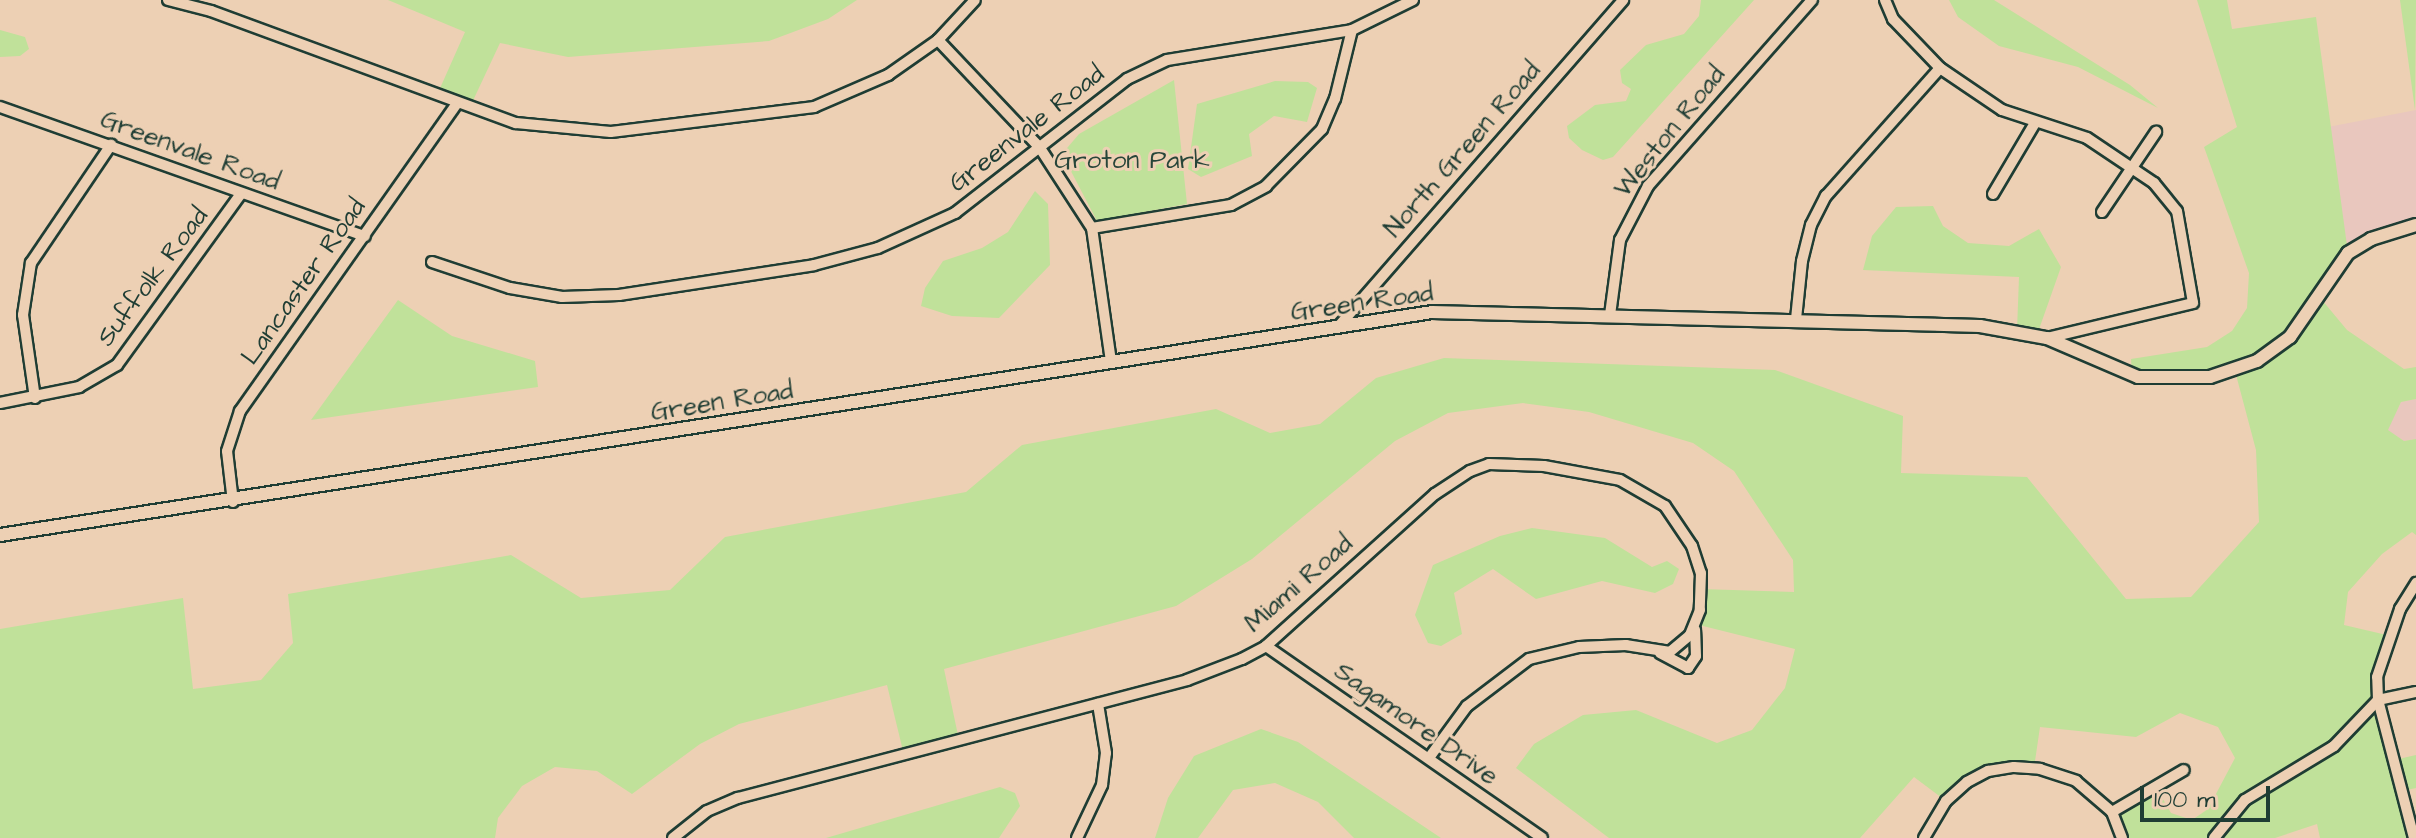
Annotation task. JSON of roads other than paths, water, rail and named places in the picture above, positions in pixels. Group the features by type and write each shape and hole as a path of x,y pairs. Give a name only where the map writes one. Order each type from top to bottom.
{"main road":[{"name":"Green Road","path":"0,535 233,502 1432,312 1980,326 2047,338 2138,377 2210,377 2235,370 2290,337 2348,253 2371,239 2416,225"}],"street":[{"path":"168,0 211,11 516,123 611,132 814,107 888,75 938,40 975,0"},
{"name":"Greenvale Road","path":"432,262 510,288 562,297 619,295 814,265 878,248 955,213 1127,79 1167,60 1352,30 1413,0"},
{"name":"North Green Road","path":"1337,329 1623,0"},
{"name":"Weston Road","path":"1610,315 1620,240 1648,186 1812,0"},
{"path":"1885,0 1893,19 1940,68 2002,110 2087,138 2132,167 2168,196 2177,211 2193,303 2047,338"},
{"path":"1092,228 1231,205 1266,186 1322,129 1335,99 1352,30"},
{"path":"938,40 1040,148 1092,228 1111,362"},
{"path":"1796,319 1811,225 1826,196 1940,68"},
{"name":"Lancaster Road","path":"233,502 227,451 240,411 457,103"},
{"name":"Greenvale Road","path":"0,107 365,236"},
{"path":"1993,194 2035,123"},
{"path":"2102,212 2156,132"},
{"path":"35,398 23,315 31,263 111,145"},
{"name":"Suffolk Road","path":"0,403 79,387 117,365 241,194"},
{"name":"Miami Road","path":"673,838 707,811 738,798 1216,670 1266,646 1452,480 1489,464 1544,466 1620,480 1665,506 1687,536 1701,573 1693,630 1696,656 1688,668 1660,653"},
{"path":"2414,838 2378,700 2382,663 2400,609 2416,583"},
{"path":"1429,758 1467,706 1529,659 1595,646 1626,645 1660,653 1670,652 1693,630"},
{"name":"Sagamore Drive","path":"1266,646 1542,838"},
{"path":"2214,838 2245,800 2334,746 2378,700 2416,692"},
{"path":"1077,838 1102,785 1106,753 1098,704"},
{"path":"1924,838 1946,801 1967,782 1988,771 2014,767 2049,771 2076,781 2112,812 2122,838"},
{"path":"2112,812 2184,770"}],"park label":[{"name":"Groton Park","path":"1132,161"}]}
